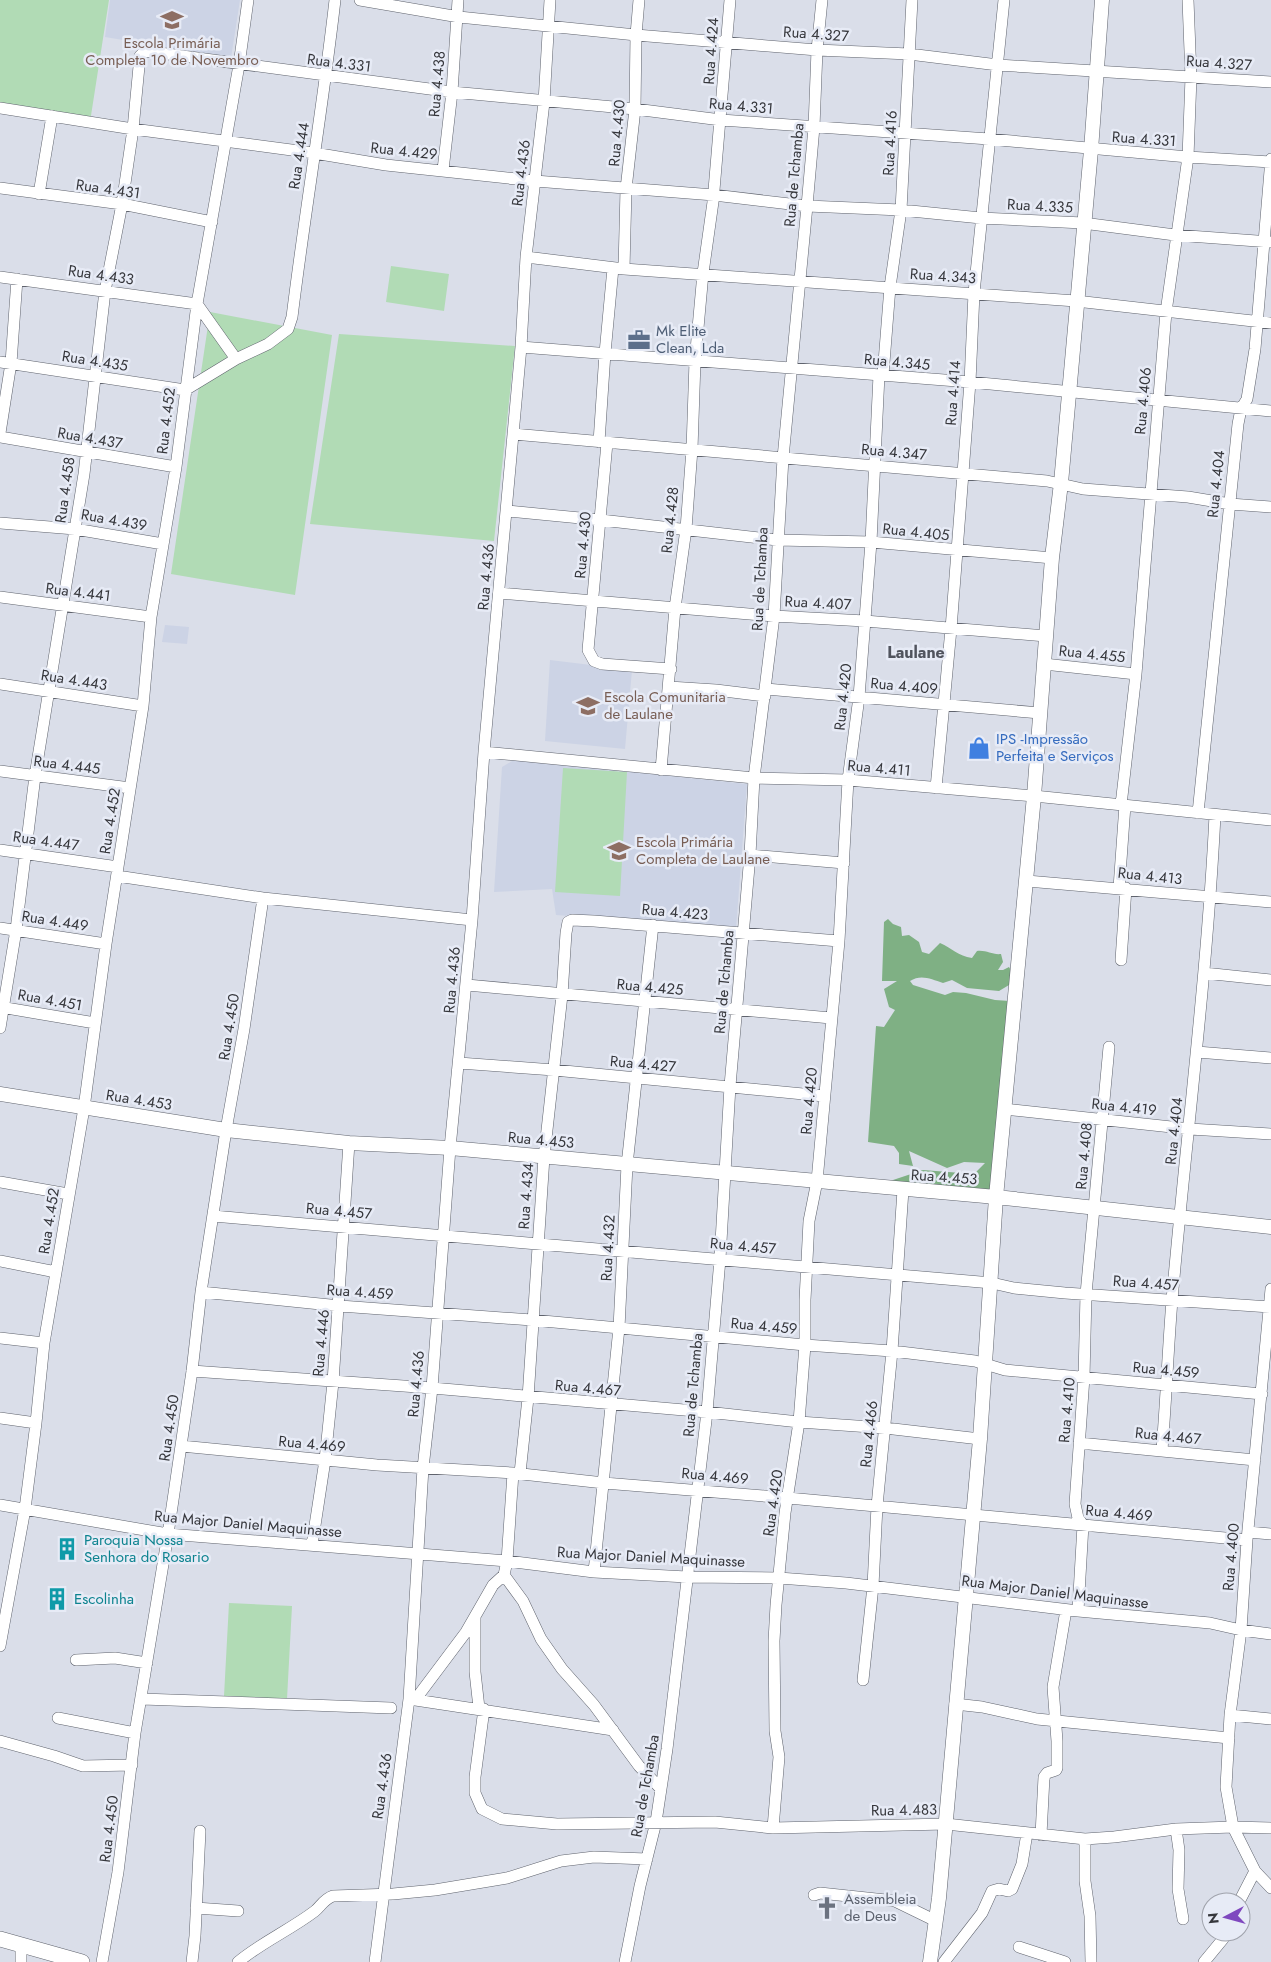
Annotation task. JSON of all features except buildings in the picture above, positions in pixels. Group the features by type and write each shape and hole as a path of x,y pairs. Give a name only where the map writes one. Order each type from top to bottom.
{"main road":[{"path":"0,1939 82,1962"}],"street":[{"name":"Rua 4.452","path":"0,1646 24,1509 36,1423 44,1344 84,1108 106,944 143,706 151,617 176,466 197,304 239,65 248,0"},
{"name":"Rua 4.444","path":"236,359 268,344 288,329 292,317 314,153 327,76 335,0"},
{"name":"Rua 4.327","path":"360,0 458,17 548,25 557,28 817,50 909,54 998,65 1271,82"},
{"name":"Rua 4.438","path":"443,170 452,92 458,0"},
{"name":"Rua 4.436","path":"375,1962 383,1894 412,1699 417,1553 423,1468 432,1388 450,1148 467,985 484,752 521,347 526,257 544,102 550,0"},
{"name":"Rua 4.430","path":"639,0 636,35 635,109 618,268 605,353 601,520 588,650 592,658 599,664 671,668"},
{"name":"Rua 4.424","path":"703,273 714,195 730,0"},
{"name":"Rua de Tchamba","path":"625,1962 656,1822 661,1790 674,1699 707,1412 720,1259 730,1086 750,855 754,778 774,616 783,458 814,127 817,50 822,0"},
{"name":"Rua 4.416","path":"881,375 890,287 901,210 912,0"},
{"name":"Rua 4.414","path":"936,788 951,629 970,382 974,293 988,139 1004,0"},
{"path":"930,1962 946,1824 980,1439 992,1283 996,1197 1027,881 1052,558 1061,483 1091,150 1102,0"},
{"name":"Rua 4.406","path":"1121,960 1123,805 1136,674 1166,312 1188,158 1191,76 1188,0"},
{"name":"Rua 4.458","path":"0,1028 16,930 35,776 75,529 97,376 105,291 122,204 133,129 140,56 145,51 239,65"},
{"name":"Rua 4.331","path":"239,65 452,92 635,109 721,120 988,139 1188,158 1271,161"},
{"name":"Rua 4.429","path":"0,108 386,165 535,181 714,195 807,206"},
{"path":"39,194 52,116"},
{"name":"Rua 4.404","path":"1198,813 1238,424 1241,409 1247,399 1267,241 1271,161"},
{"name":"Rua 4.431","path":"0,188 122,204 212,222"},
{"name":"Rua 4.335","path":"807,206 901,210 981,218 1083,223 1176,235 1267,241"},
{"name":"Rua 4.343","path":"526,257 618,268 1076,301 1271,323"},
{"name":"Rua 4.428","path":"661,770 675,608 686,529 692,448 695,361 703,273"},
{"name":"Rua 4.433","path":"0,277 197,304"},
{"path":"0,433 5,362 17,279"},
{"path":"185,390 236,359 197,304"},
{"name":"Rua 4.345","path":"521,347 970,382 1271,411"},
{"name":"Rua 4.435","path":"5,362 185,390"},
{"name":"Rua 4.420","path":"773,1828 779,1757 775,1731 774,1641 788,1498 799,1422 809,1221 816,1182 832,1018 844,863 848,780 859,697 872,542 874,465 881,375"},
{"name":"Rua 4.347","path":"513,434 692,448 1061,483 1083,489 1151,494 1271,507"},
{"name":"Rua 4.437","path":"0,437 86,453 176,466"},
{"name":"Rua 4.405","path":"507,511 777,540 872,542 956,551 1052,558"},
{"name":"Rua 4.439","path":"0,523 75,529 162,544"},
{"name":"Rua 4.407","path":"499,593 1046,636"},
{"name":"Rua 4.441","path":"0,597 151,617"},
{"name":"Rua 4.455","path":"1044,664 1136,674"},
{"name":"Rua 4.443","path":"0,684 143,706"},
{"name":"Rua 4.409","path":"668,687 859,697 1040,713"},
{"name":"Rua 4.411","path":"484,752 754,778 848,780 1034,796 1271,820"},
{"name":"Rua 4.445","path":"0,771 130,788"},
{"name":"Rua 4.404","path":"1162,1450 1172,1300 1211,897 1215,815"},
{"name":"Rua 4.447","path":"0,850 262,898 472,920"},
{"path":"750,855 844,863"},
{"name":"Rua 4.413","path":"1027,881 1271,902"},
{"name":"Rua 4.450","path":"102,1962 118,1872 135,1733 168,1534 192,1371 201,1292 244,1028 262,898"},
{"name":"Rua 4.423","path":"568,922 572,920 653,925 838,942"},
{"name":"Rua 4.434","path":"504,1575 516,1473 528,1398 544,1157 568,922"},
{"name":"Rua 4.432","path":"594,1572 619,1328 627,1164 653,925"},
{"name":"Rua 4.449","path":"0,928 106,944"},
{"path":"1204,973 1271,980"},
{"name":"Rua 4.425","path":"467,985 832,1018"},
{"name":"Rua 4.451","path":"2,1007 95,1023"},
{"name":"Rua 4.408","path":"1094,1209 1109,1047"},
{"path":"1197,1052 1271,1058"},
{"name":"Rua 4.427","path":"459,1063 554,1070 824,1096"},
{"name":"Rua 4.453","path":"0,1094 226,1130 350,1143 450,1148 996,1197 1271,1227"},
{"name":"Rua 4.419","path":"1004,1109 1190,1129 1271,1134"},
{"name":"Rua 4.446","path":"312,1545 325,1460 333,1382 340,1306 350,1143"},
{"path":"0,1182 68,1194"},
{"name":"Rua 4.466","path":"863,1680 873,1586 877,1506 892,1351 903,1190"},
{"name":"Rua 4.410","path":"1042,1835 1044,1777 1047,1773 1057,1768 1053,1686 1072,1610 1083,1525 1078,1518 1075,1504 1084,1377 1086,1294 1094,1209"},
{"name":"Rua 4.457","path":"213,1216 992,1283 1014,1288 1270,1308"},
{"path":"0,1261 56,1272"},
{"name":"Rua 4.400","path":"1271,1289 1269,1342 1262,1394 1266,1413 1255,1460 1241,1630 1230,1715 1226,1787 1232,1827 1255,1871 1271,1888"},
{"name":"Rua 4.459","path":"201,1292 340,1306 532,1320 804,1345 892,1351 975,1361 1005,1370 1262,1394"},
{"path":"0,1338 44,1344"},
{"name":"Rua 4.467","path":"192,1371 432,1388 799,1422 884,1428 980,1439"},
{"path":"0,1418 36,1423"},
{"name":"Rua 4.467","path":"1079,1443 1255,1460"},
{"name":"Rua 4.469","path":"181,1446 423,1468 516,1473 604,1483 1083,1525 1248,1536 1271,1534"},
{"name":"Rua Major Daniel Maquinasse","path":"0,1505 168,1534 417,1553 506,1561 594,1572 687,1577 779,1578 873,1586 1072,1610 1210,1623 1271,1634"},
{"path":"412,1699 452,1652 475,1618 493,1585 504,1575 523,1601 541,1639 562,1669 613,1730 639,1766 661,1790"},
{"name":"Rua 4.483","path":"475,1618 475,1672 482,1709 475,1793 482,1809 502,1819 536,1823 715,1822 773,1828 946,1824 1085,1838 1114,1837 1176,1828 1271,1828"},
{"path":"76,1660 115,1658 147,1663"},
{"path":"142,1699 391,1708"},
{"path":"412,1699 613,1730"},
{"path":"956,1704 982,1707 1037,1719 1229,1738"},
{"path":"1230,1715 1271,1719"},
{"path":"58,1718 135,1733"},
{"path":"0,1741 84,1766 132,1765"},
{"path":"1176,1828 1179,1850 1178,1889 1183,1919"},
{"path":"192,1962 200,1831"},
{"path":"944,1962 982,1913 992,1891 1008,1891 1012,1889 1022,1864 1027,1833"},
{"path":"1085,1838 1084,1881 1090,1916 1091,1962"},
{"path":"238,1962 252,1950 314,1912 329,1898 435,1890 507,1878 571,1860 607,1856 647,1859"},
{"path":"1245,1892 1255,1871"},
{"path":"814,1895 820,1893 895,1901 936,1921"},
{"path":"196,1908 238,1911"},
{"path":"1204,1962 1221,1942"},
{"path":"20,1944 20,1962"},
{"path":"1019,1947 1065,1962"}],"shaded area":[{"name":"Escola Primária Completa 10 de Novembro","path":"110,0 240,0 231,58 105,37"},
{"path":"165,625 189,627 187,644 162,642"},
{"name":"Escola Comunitaria de Laulane","path":"550,660 632,670 625,749 545,741"},
{"name":"Escola Primária Completa de Laulane","path":"514,760 747,784 736,929 556,915 552,889 494,892 502,767"}],"green space":[{"path":"0,0 109,0 90,122 0,108"},
{"path":"391,266 449,274 444,311 386,302"},
{"path":"210,312 332,335 295,595 171,574"},
{"path":"339,334 515,346 494,541 310,524"},
{"path":"563,768 627,772 620,896 555,892"},
{"path":"888,919 893,924 901,927 902,936 909,935 919,942 922,952 929,954 940,943 959,954 972,958 977,951 1001,954 1003,962 998,970 1009,967 1013,974 1009,985 999,991 967,988 952,980 943,983 918,978 910,981 913,985 945,995 953,992 966,993 995,1000 1010,1001 993,1197 890,1181 923,1170 974,1174 985,1163 964,1162 947,1168 909,1151 913,1166 899,1164 899,1153 894,1146 868,1142 876,1026 884,1027 895,1010 889,1007 884,989 897,981 882,981 884,922"},
{"path":"229,1603 292,1606 287,1699 224,1696"}],"place":[{"name":"Escola Primária Completa 10 de Novembro","path":"172,20"},
{"name":"Mk Elite Clean, Lda","path":"639,340"},
{"name":"Escola Comunitaria de Laulane","path":"588,706"},
{"name":"IPS -Impressão Perfeita e Serviços","path":"979,748"},
{"name":"Escola Primária Completa de Laulane","path":"619,851"},
{"name":"Paroquia Nossa Senhora do Rosario","path":"67,1549"},
{"name":"Escolinha","path":"57,1599"},
{"name":"Assembleia de Deus","path":"827,1908"}],"district":[{"name":"Laulane","path":"916,652"}]}
